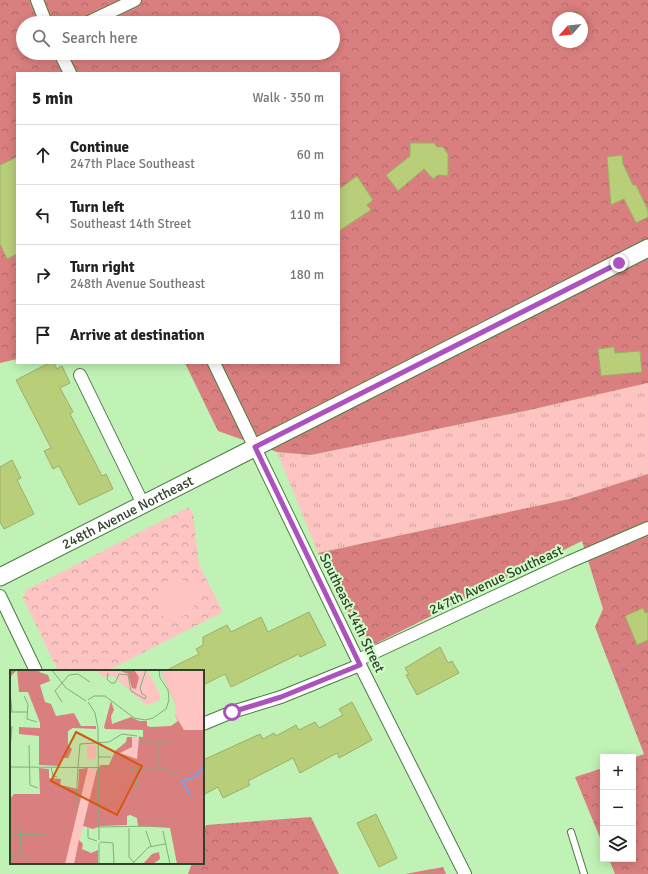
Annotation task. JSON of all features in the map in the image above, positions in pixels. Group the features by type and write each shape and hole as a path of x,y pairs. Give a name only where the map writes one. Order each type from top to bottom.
{"street":[{"path":"37,0 43,16"},
{"path":"102,16 135,0"},
{"path":"64,60 70,72"},
{"name":"248th Avenue Northeast","path":"0,577 648,248"},
{"name":"Southeast 14th Street","path":"214,364 359,663 465,874"},
{"path":"80,375 144,504"},
{"name":"247th Avenue Southeast","path":"204,724 232,712 281,697 359,663 569,562 648,528"},
{"path":"0,596 36,670"}],"lane":[{"path":"571,832 584,874"}],"green space":[{"path":"0,0 648,0 648,383 525,411 311,455 277,452 218,431 185,364 340,364 340,72 16,72 16,359 0,363"},
{"path":"648,383 648,474 569,499 318,553 277,452 311,455 525,411"},
{"path":"648,474 648,874 615,874 610,862 636,862 636,757 644,754 595,627 603,609 582,541 375,644 356,628 318,553 569,499"},
{"path":"189,507 193,514 199,565 223,612 109,670 58,670 23,598 26,590"},
{"path":"181,579 199,587 197,601 185,615 166,623 160,607 161,591 166,581"},
{"path":"600,769 600,838 575,777"},
{"path":"311,817 339,874 188,874 192,864 204,864 204,830 206,825"},
{"path":"443,867 446,874 405,874"}],"building":[{"path":"410,143 434,143 437,147 443,147 448,154 448,176 438,175 433,179 424,169 398,191 386,175 410,156"},
{"path":"622,155 623,164 633,185 636,185 648,210 648,217 636,223 624,199 611,205 607,157"},
{"path":"16,157 16,254 7,259 0,244 0,165"},
{"path":"357,176 373,200 367,205 371,210 340,230 340,188"},
{"path":"614,347 615,353 640,351 642,372 601,376 598,349"},
{"path":"47,364 54,364 57,369 62,366 70,383 60,388 73,412 70,414 102,476 106,474 113,489 79,505 59,466 53,469 44,451 51,448 16,380"},
{"path":"12,460 21,478 17,480 34,514 4,529 0,522 0,467"},
{"path":"643,608 645,613 648,612 648,640 637,645 625,616"},
{"path":"309,612 326,645 300,657 299,654 231,687 225,674 204,684 204,670 167,670 199,654 196,649 203,645 203,637 227,625 231,632 261,617 268,632"},
{"path":"440,647 448,663 452,661 459,673 417,695 406,675 409,674 405,668"},
{"path":"352,702 372,740 339,758 337,753 300,773 293,758 248,781 250,785 223,798 218,787 204,794 204,760 260,734 263,739 274,733 276,736 296,725 299,730 315,722 319,728 343,715 339,709"},
{"path":"376,814 397,858 379,867 357,823"}],"route":[{"path":"232,712 281,697 360,665 255,447 619,263"}]}
